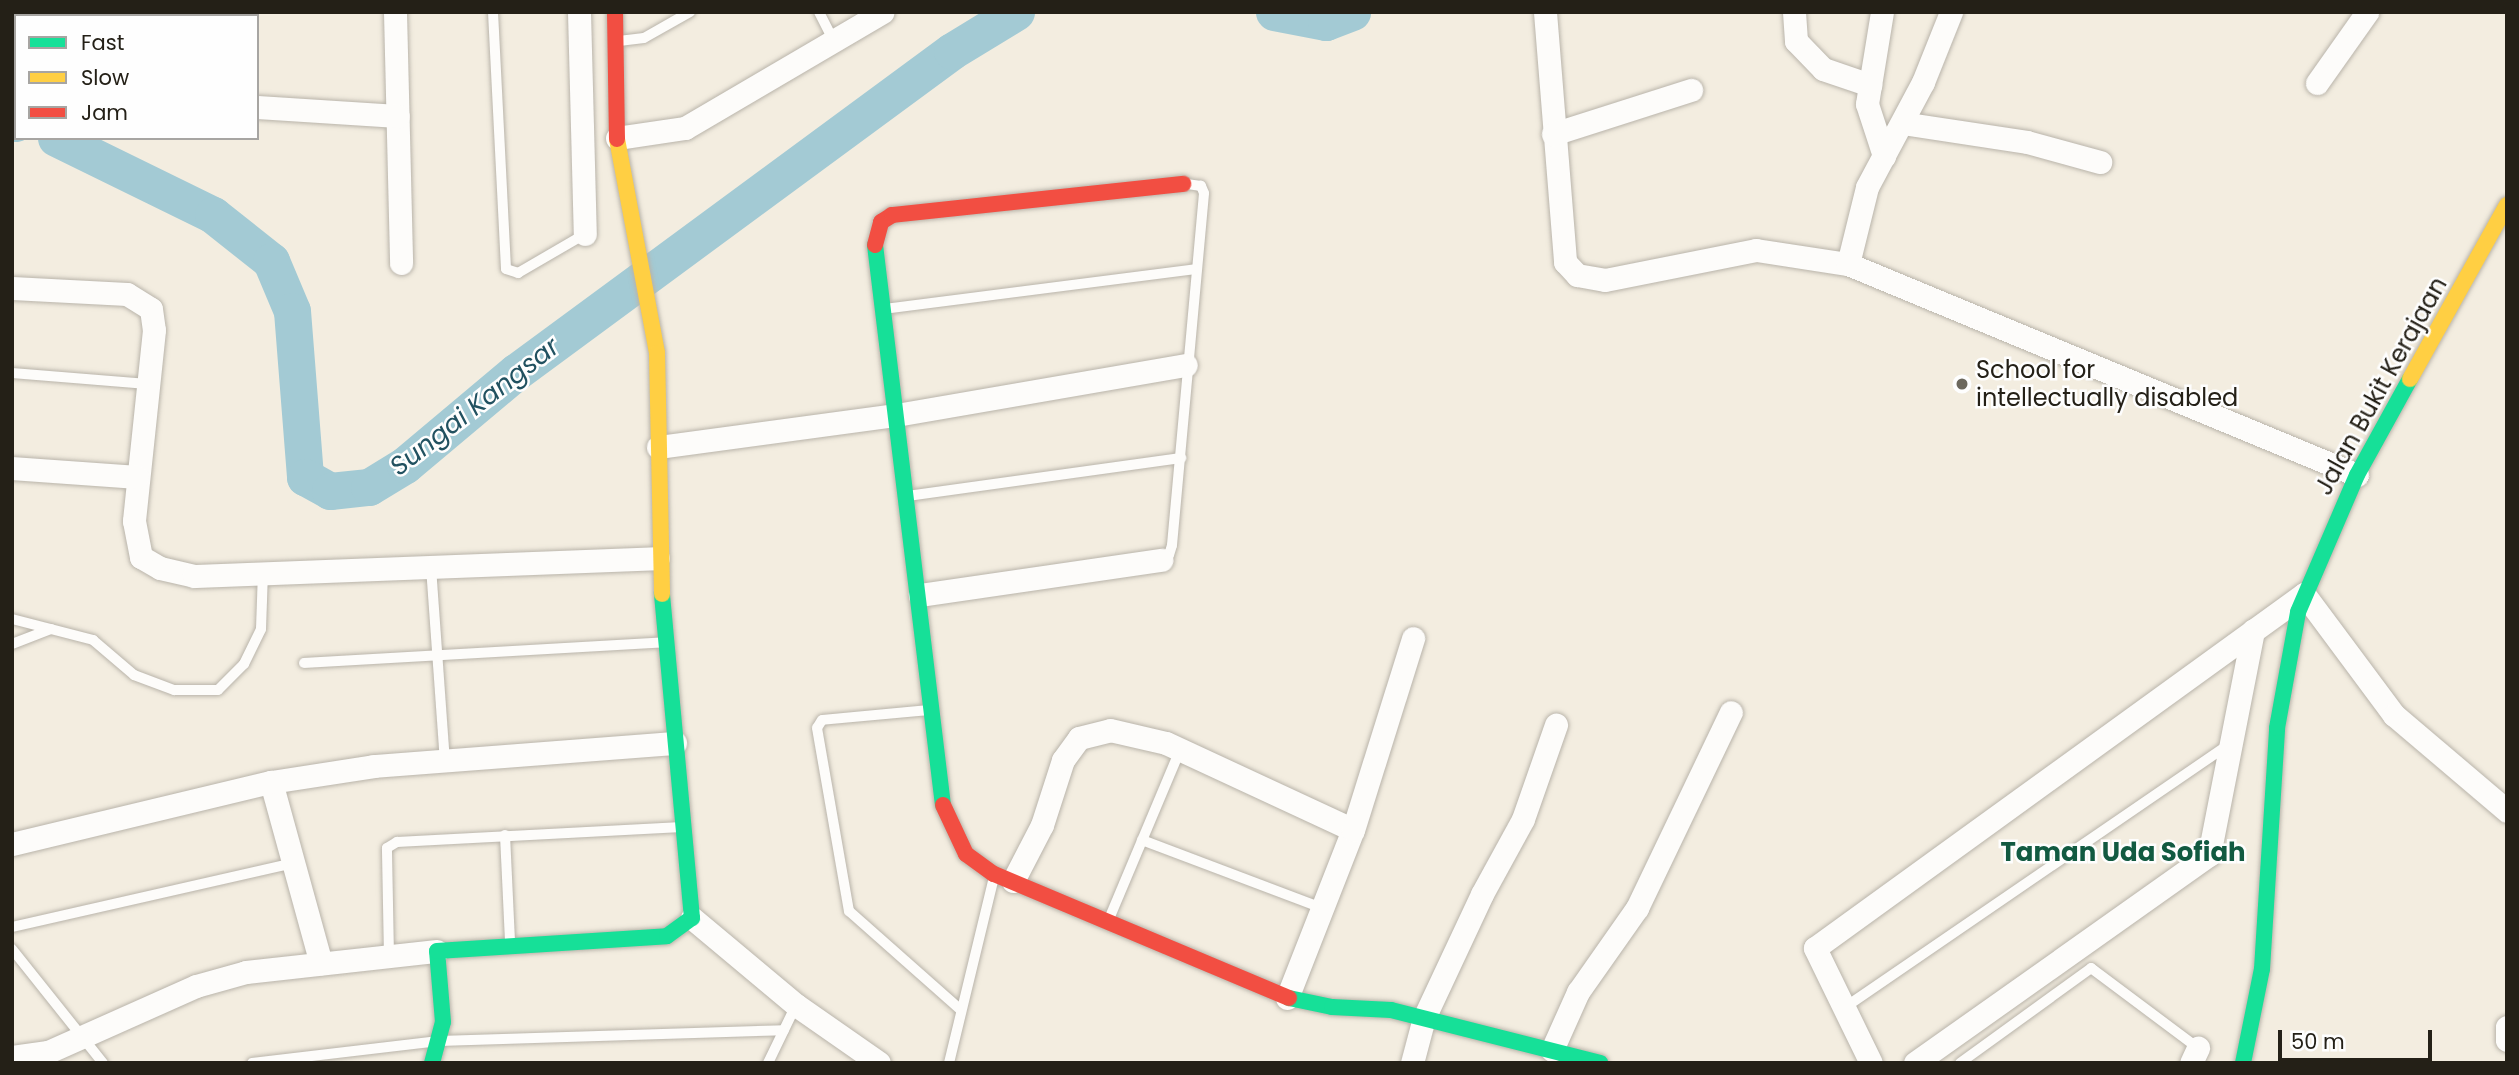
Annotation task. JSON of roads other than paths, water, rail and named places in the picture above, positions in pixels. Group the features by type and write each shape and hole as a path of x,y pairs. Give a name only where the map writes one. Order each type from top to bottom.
{"street":[{"path":"396,12 401,263"},
{"path":"579,12 585,234"},
{"path":"12,1057 48,1052 196,986 246,972 510,943 667,936 692,918 694,902 675,743 658,558 657,353 629,223 617,138 615,12"},
{"path":"617,138 685,128 883,12"},
{"path":"1545,12 1564,262 1577,275 1605,280 1756,250 1848,264 2357,475"},
{"path":"1794,12 1796,41 1823,69 1870,85"},
{"path":"1882,12 1867,104 1871,126 1884,156"},
{"path":"1848,264 1867,187 1902,123 1951,12"},
{"path":"2317,83 2367,12"},
{"path":"1553,134 1691,90"},
{"path":"259,107 398,116"},
{"path":"1902,123 2027,142 2100,162"},
{"path":"1183,184 892,215 881,222 876,236 882,309 920,595 943,807 966,854 1004,878 1287,998 1424,1018 1546,1053 1600,1063"},
{"name":"Jalan Bukit Kerajaan","path":"2243,1063 2265,944 2277,728 2304,594 2357,475 2507,205"},
{"path":"12,288 127,294 151,309 154,330 134,522 141,557 160,568 194,576 658,558"},
{"path":"658,447 896,415 1186,365"},
{"path":"12,468 137,477"},
{"path":"920,595 1161,560"},
{"path":"1871,1063 1815,948 2304,594 2394,715 2506,810"},
{"path":"1914,1063 2209,855 2234,741 2253,630"},
{"path":"1287,998 1353,830 1413,638"},
{"path":"1546,1053 1578,992 1637,908 1731,712"},
{"path":"1412,1063 1424,1018 1482,894 1523,819 1556,724"},
{"path":"1004,878 1042,825 1063,760 1079,738 1110,730 1180,749 1353,830"},
{"path":"12,844 271,782 445,760 675,743"},
{"path":"271,782 321,962"},
{"path":"692,918 796,1004 879,1063"},
{"path":"432,1063 443,1022 437,951"},
{"path":"2507,1027 2507,1040"}],"lane":[{"path":"493,12 506,269 518,273 585,234"},
{"path":"615,41 644,38 690,12"},
{"path":"819,12 834,41"},
{"path":"1161,560 1169,555 1172,545 1181,458 1186,365 1204,191 1195,184 1183,184"},
{"path":"882,309 1196,269"},
{"path":"12,373 148,384"},
{"path":"907,496 1181,458"},
{"path":"431,567 445,760"},
{"path":"12,619 93,640 134,675 174,690 218,690 244,664 261,629 262,573"},
{"path":"12,645 51,629"},
{"path":"304,663 438,653 666,642"},
{"path":"932,709 822,720 817,728 849,911 961,1010"},
{"path":"1844,1008 2234,741"},
{"path":"1108,922 1180,749"},
{"path":"389,956 387,848 413,838 685,827"},
{"path":"505,835 510,943"},
{"path":"1142,840 1322,908"},
{"path":"12,927 294,863"},
{"path":"949,1063 961,1010 1004,878"},
{"path":"12,949 103,1063"},
{"path":"1961,1063 2091,968 2194,1055"},
{"path":"768,1063 796,1004"},
{"path":"252,1063 439,1041 784,1030"}],"waterway":[{"name":"Sungai Kangsar","path":"60,140 213,215 271,261 292,311 305,477 330,491 369,487 405,465 516,372 952,51 1016,12"},
{"name":"Sungai Kangsar","path":"1274,12 1326,22 1352,12"}],"place":[{"name":"School for intellectually disabled","path":"1962,384"}],"district":[{"name":"Taman Uda Sofiah","path":"2123,853"}]}
